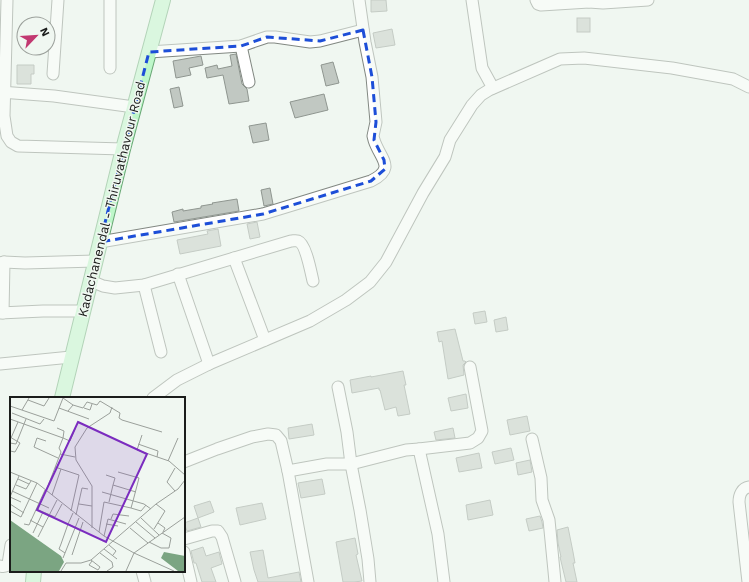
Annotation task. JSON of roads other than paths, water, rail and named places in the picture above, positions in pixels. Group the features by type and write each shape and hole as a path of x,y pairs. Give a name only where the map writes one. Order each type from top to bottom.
{"main road":[{"name":"Kadachanendal - Thiruvathavour Road","path":"62,397 82,311 91,281 123,149 149,52 166,0"},
{"path":"33,582 34,572"}],"street":[{"path":"7,0 3,44 2,92 7,136 11,142 18,146 123,149"},
{"path":"54,74 58,0"},
{"path":"110,0 110,68"},
{"path":"100,242 264,214 371,181 383,173 385,164 373,136 376,122 372,77 359,0"},
{"path":"472,0 482,68 493,88"},
{"path":"536,0 538,4 541,5 589,1 603,3 648,0"},
{"path":"149,52 241,46 268,37 310,42 320,41 363,30"},
{"path":"241,46 249,82"},
{"path":"154,397 177,380 209,364 310,321 346,300 370,282 386,262 423,193 445,157 450,140 472,105 481,95 493,88 560,59 584,58 672,68 733,79 749,87"},
{"path":"2,92 54,96 134,107"},
{"path":"91,281 103,286 115,288 144,284 298,240 304,248 313,281"},
{"path":"234,258 265,340"},
{"path":"82,311 2,313 2,262 25,263 95,261"},
{"path":"178,274 209,364"},
{"path":"144,284 161,352"},
{"path":"0,364 71,357"},
{"path":"288,471 327,464 351,464 406,450 470,443 478,438 482,431 470,367"},
{"path":"338,387 364,531 370,582"},
{"path":"185,462 252,437 268,434 276,435 281,441 288,471 308,582"},
{"path":"532,439 541,478 542,500 548,520 555,582"},
{"path":"419,449 438,534 444,582"},
{"path":"748,582 739,496 742,490 749,487"},
{"path":"185,539 212,531 218,531 222,537 235,582"},
{"path":"0,566 3,567 8,564 10,551"},
{"path":"185,556 191,582"},
{"path":"142,572 145,582"}]}
